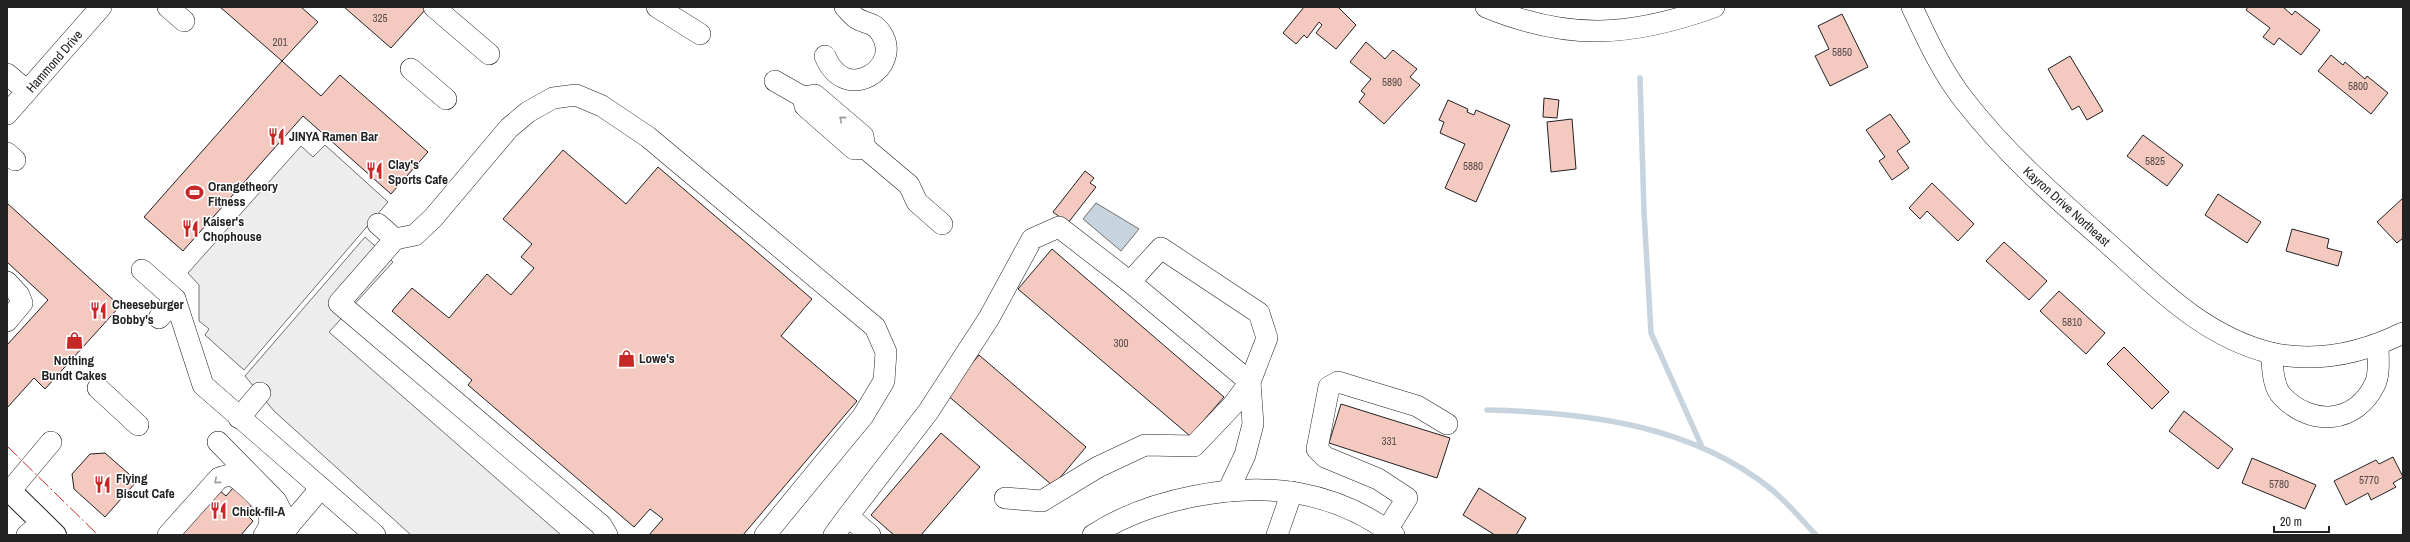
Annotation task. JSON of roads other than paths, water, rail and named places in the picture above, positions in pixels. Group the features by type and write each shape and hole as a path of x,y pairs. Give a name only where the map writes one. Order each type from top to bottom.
{"main road":[{"path":"9,490 41,531"}],"street":[{"name":"Hammond Drive","path":"7,114 101,7"},
{"path":"168,7 184,21"},
{"path":"434,7 489,54"},
{"path":"657,7 700,34"},
{"path":"825,56 829,66 836,74 845,79 866,78 881,65 886,45 882,35 876,26 857,18 845,7"},
{"path":"1486,7 1516,19 1556,29 1596,32 1637,29 1682,18 1714,7"},
{"name":"Kayron Drive Northeast","path":"1912,7 1933,53 1963,99 2001,145 2030,174 2190,315 2228,339 2271,353 2297,356 2325,356 2352,352 2378,345 2403,333"},
{"path":"411,69 446,99"},
{"path":"7,74 27,91"},
{"path":"775,81 803,97 815,95 863,136 865,148 909,185 917,202 942,224"},
{"path":"607,535 601,525 339,303 395,239 415,234 433,218 509,128 528,112 553,98 576,95 602,106 648,137 875,327 886,352 884,381 863,416 765,535"},
{"path":"378,224 395,239"},
{"path":"834,535 928,412 989,318 1032,239 1059,227 1130,282 1250,382 1253,424 1245,455 1228,491"},
{"path":"1005,498 1042,501 1098,467 1145,445 1194,446 1233,405 1250,382 1267,338 1259,313 1162,248 1130,282"},
{"path":"142,270 175,299 203,385 239,418 375,535"},
{"path":"7,282 19,295 22,303 7,321"},
{"path":"159,318 175,299"},
{"path":"2271,353 2274,379 2281,396 2306,414 2323,417 2340,416 2355,409 2367,398 2376,383 2378,345"},
{"path":"1093,535 1112,522 1144,509 1179,499 1228,491 1271,489 1292,492 1342,506 1390,532 1408,498 1378,479 1325,456 1317,449 1329,387 1338,382 1417,406 1447,424"},
{"path":"98,388 138,425"},
{"path":"239,418 260,393"},
{"path":"9,490 51,442"},
{"path":"218,442 276,501 285,530"},
{"path":"168,535 219,478 229,475 236,477 260,498 266,508 270,518 269,529 264,535"},
{"path":"285,530 321,488"},
{"path":"1277,535 1292,492"},
{"path":"848,516 870,535"}],"waterway":[{"path":"1640,78 1644,212 1651,333 1702,447"},
{"path":"1487,410 1562,414 1599,419 1636,426 1672,436 1707,450 1740,467 1777,494 1816,535"}],"place":[{"name":"JINYA Ramen Bar","path":"276,136"},
{"name":"Clay's Sports Cafe","path":"375,171"},
{"name":"Orangetheory Fitness","path":"195,193"},
{"name":"Kaiser's Chophouse","path":"190,228"},
{"name":"Cheeseburger Bobby's","path":"99,311"},
{"name":"Nothing Bundt Cakes","path":"74,341"},
{"name":"Lowe's","path":"626,358"},
{"name":"Flying Biscut Cafe","path":"103,485"},
{"name":"Chick-fil-A","path":"219,511"}]}
